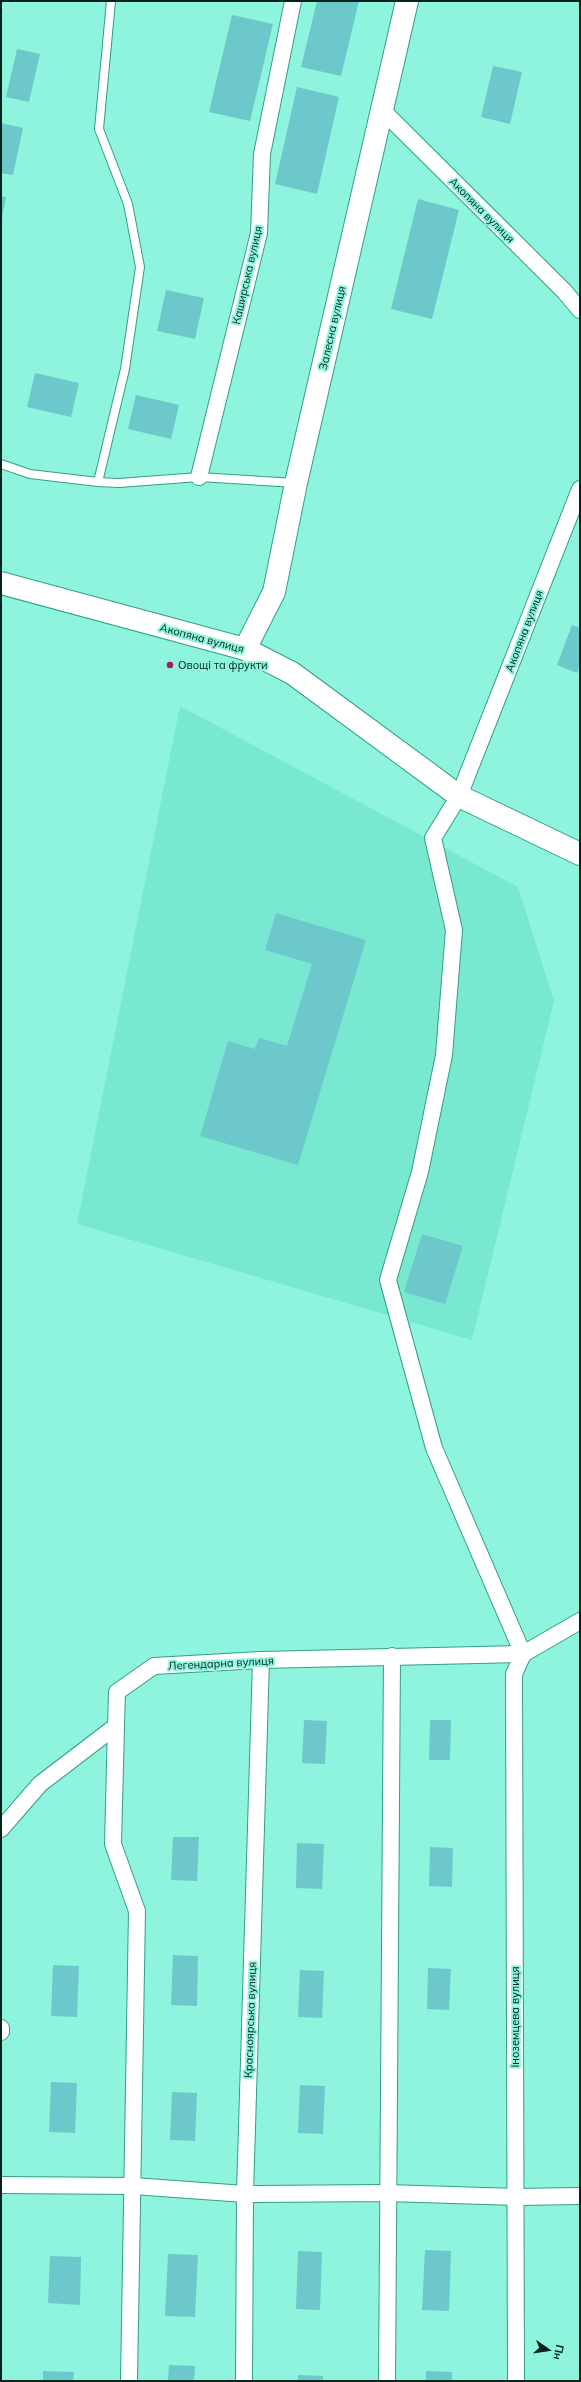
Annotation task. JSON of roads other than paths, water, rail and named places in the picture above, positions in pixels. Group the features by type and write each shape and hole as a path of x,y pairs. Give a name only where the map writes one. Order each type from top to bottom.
{"main road":[{"name":"Залесна вулиця","path":"245,649 274,592 296,483 383,111 407,1"},
{"name":"Акопяна вулиця","path":"1,582 245,649 292,673 459,796 580,854"}],"street":[{"name":"Каширська вулиця","path":"199,477 259,233 262,154 293,1"},
{"name":"Акопяна вулиця","path":"383,111 564,290 580,310"},
{"name":"Акопяна вулиця","path":"459,796 580,489"},
{"path":"459,796 433,838 454,930 444,1055 420,1172 388,1280 434,1448 523,1654 580,1621"},
{"name":"Легендарна вулиця","path":"116,1726 116,1692 154,1666 261,1660 523,1654"},
{"name":"Іноземцева вулиця","path":"516,2381 514,1674 523,1654"},
{"path":"387,2381 387,2193 392,1656"},
{"name":"Красноярська вулиця","path":"244,2381 245,2194 261,1660"},
{"path":"1,1829 40,1784 116,1726"},
{"path":"116,1726 113,1844 137,1911 129,2381"},
{"path":"1,2185 133,2186 245,2194 387,2193 516,2197 580,2196"}],"lane":[{"path":"98,482 125,369 140,267 128,204 99,129 111,1"},
{"path":"1,464 30,474 98,482 119,483 199,477 296,483"}],"place":[{"name":"Овощі та фрукти","path":"170,665"}]}
